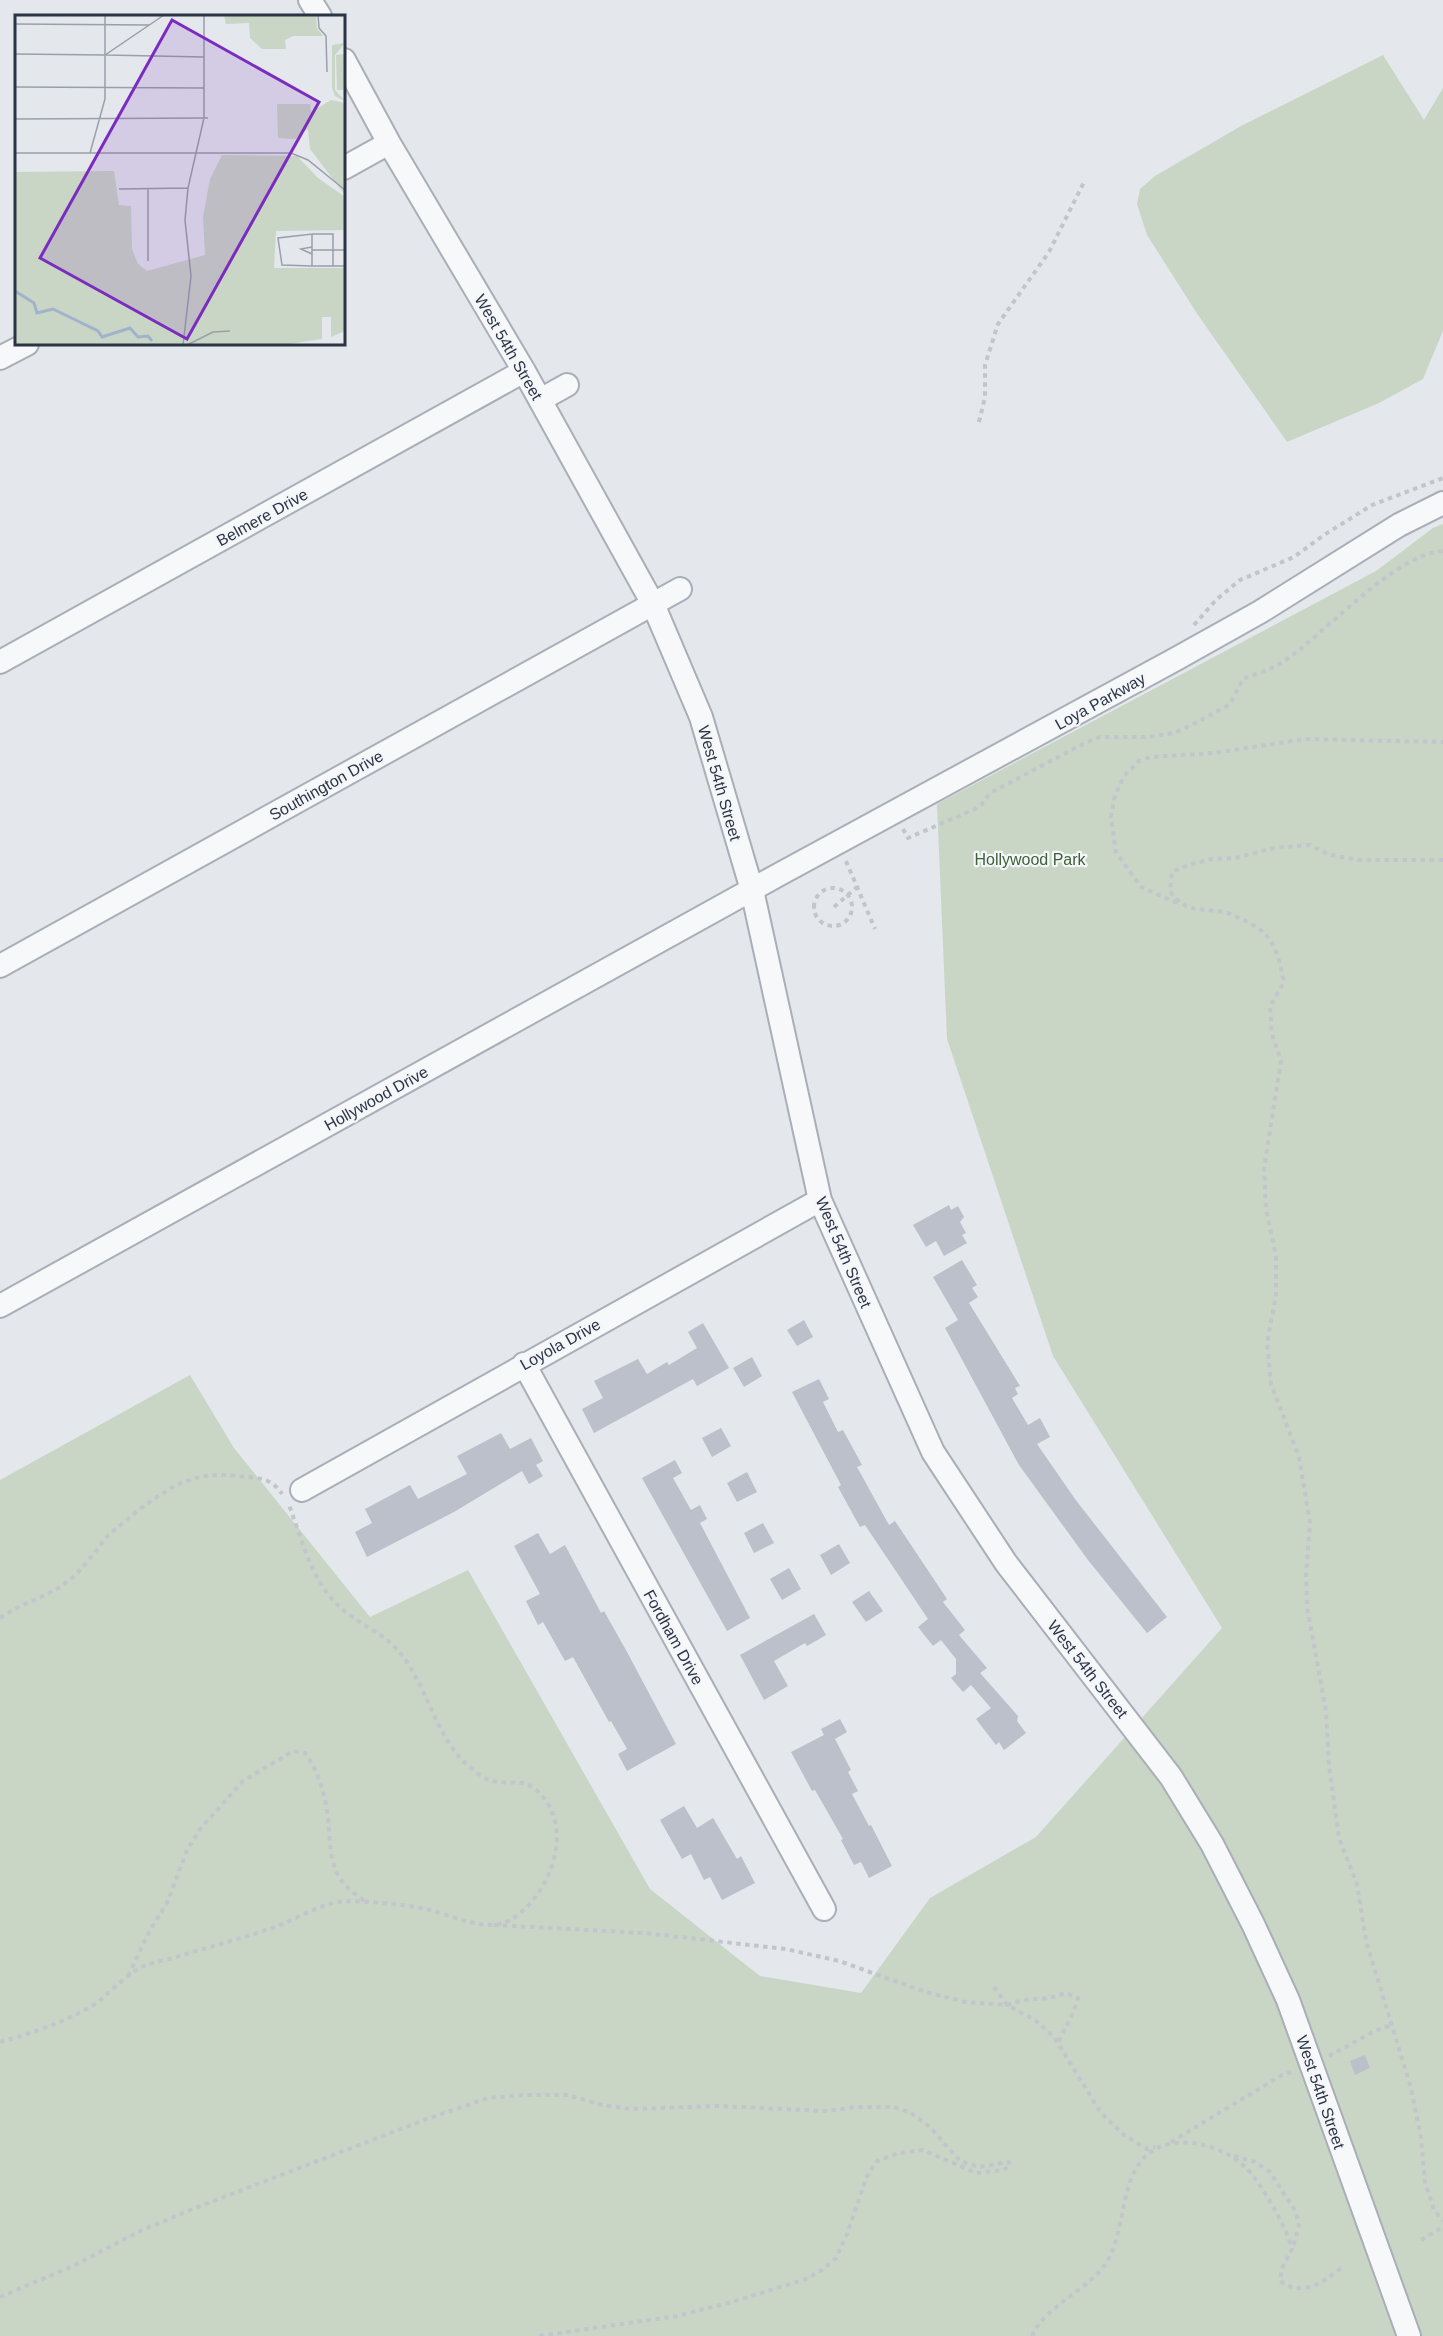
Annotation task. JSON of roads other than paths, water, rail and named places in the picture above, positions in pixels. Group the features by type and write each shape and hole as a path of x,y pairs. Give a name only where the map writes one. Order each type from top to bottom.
{"street":[{"path":"310,0 319,15"},
{"name":"West 54th Street","path":"345,62 389,142 524,371 653,604 701,717 752,890 820,1200 933,1452 1006,1563 1177,1787 1212,1844 1253,1924 1288,2000 1409,2336"},
{"path":"345,167 389,142"},
{"path":"0,358 25,345"},
{"name":"Belmere Drive","path":"0,662 524,371"},
{"path":"540,400 567,385"},
{"name":"Loya Parkway","path":"752,890 1260,612 1399,525 1443,503"},
{"name":"Southington Drive","path":"0,966 680,589"},
{"name":"Hollywood Drive","path":"0,1306 752,890"},
{"name":"Loyola Drive","path":"302,1490 820,1200"},
{"name":"Fordham Drive","path":"524,1364 824,1909"}],"park label":[{"name":"Hollywood Park","path":"1030,859"}]}
